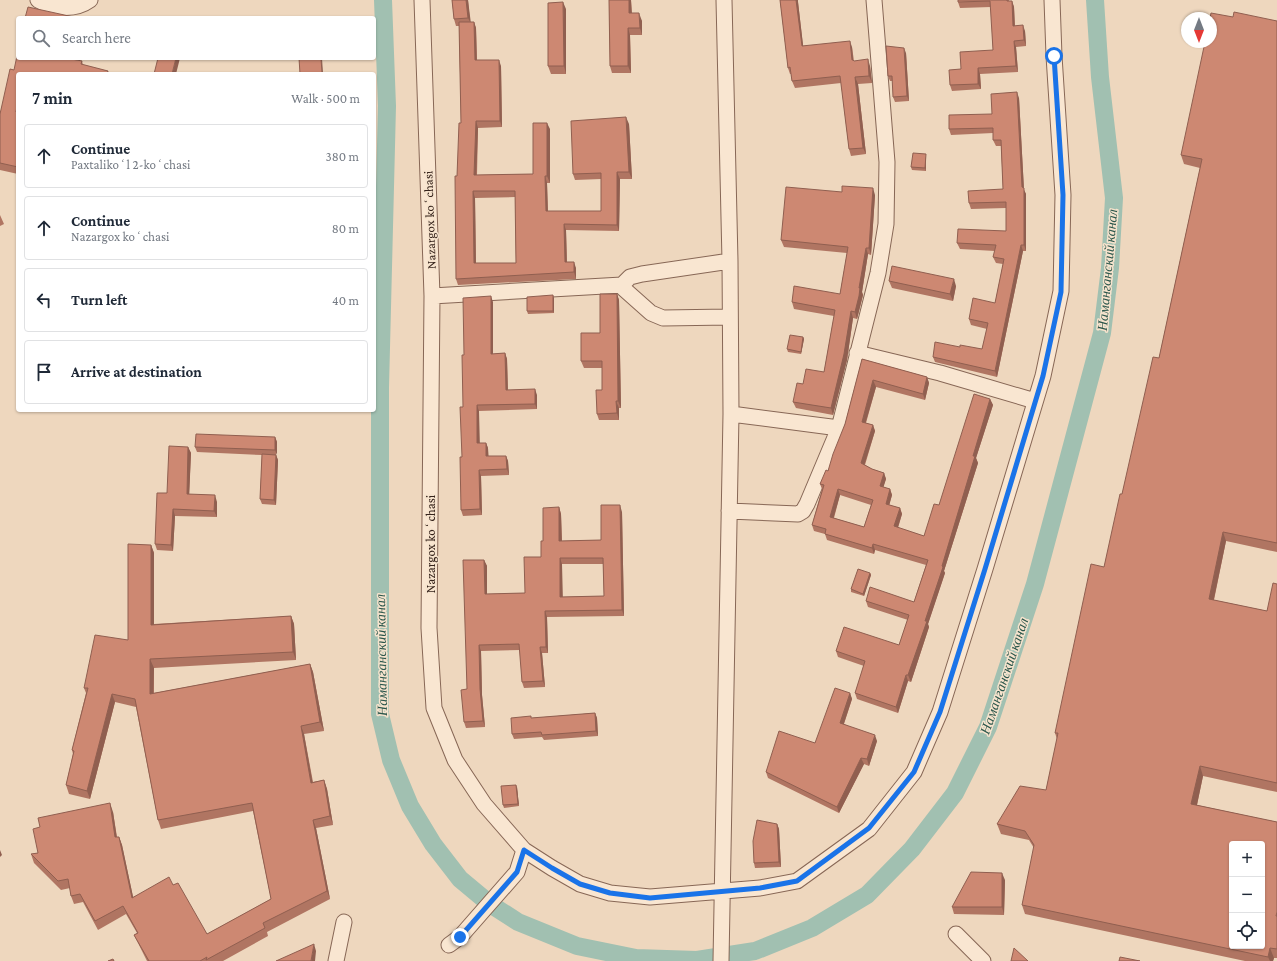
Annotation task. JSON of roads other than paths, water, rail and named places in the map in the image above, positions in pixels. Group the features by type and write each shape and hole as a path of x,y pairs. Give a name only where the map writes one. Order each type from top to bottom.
{"street":[{"path":"38,0 61,8 76,7 90,0"},
{"name":"Nazargox koʻchasi","path":"422,0 432,296 429,628 434,708 455,760 484,804 524,850 580,884 610,893 650,898 760,888 797,881 869,828 914,772 940,712 985,569 1043,376 1061,292 1063,195 1052,0"},
{"path":"721,961 731,414 730,261 724,0"},
{"path":"729,511 798,514 803,511 839,428 878,273 886,224 887,162 874,0"},
{"path":"432,296 622,285 630,277 642,274 730,261"},
{"path":"622,285 624,290 651,313 663,318 730,317"},
{"path":"857,353 940,373 1035,401"},
{"path":"731,414 839,428"},
{"path":"454,941 517,872 524,850"},
{"path":"336,961 344,922"},
{"path":"956,934 983,961"}],"waterway":[{"name":"Наманганский канал","path":"383,0 387,106 380,388 380,714 391,760 410,806 433,844 460,879 490,904 518,922 577,946 636,958 697,960 755,951 812,928 867,895 912,849 955,793 988,727 1035,584 1102,333 1110,268 1114,198 1100,77 1095,0"}]}
